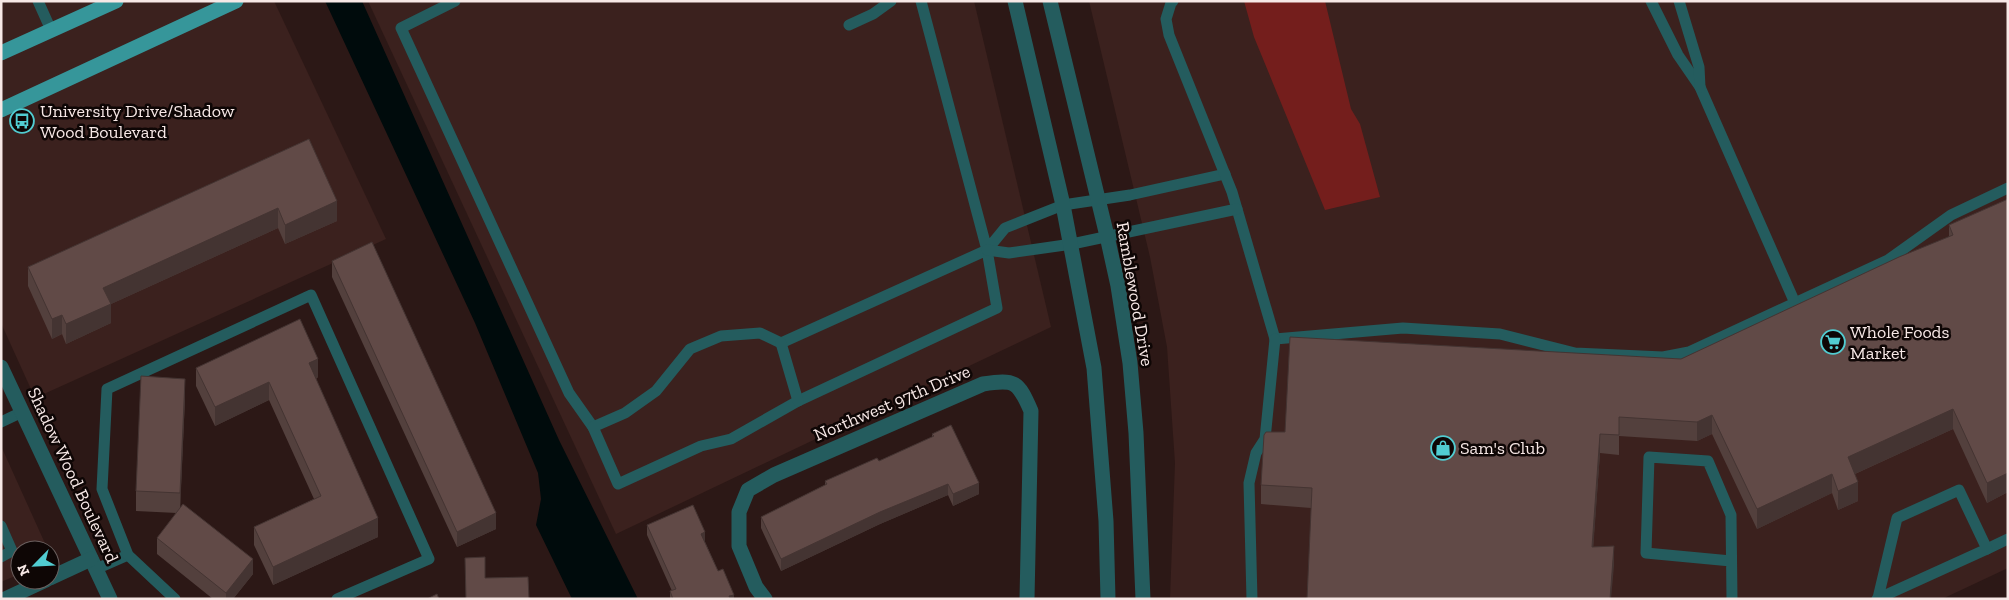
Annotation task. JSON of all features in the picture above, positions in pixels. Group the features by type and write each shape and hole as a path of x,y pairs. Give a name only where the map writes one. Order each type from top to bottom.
{"main road":[{"path":"1,53 116,1"},
{"path":"1,110 236,1"}],"street":[{"path":"1015,1 1072,244 1094,368 1106,522 1108,599"},
{"name":"Ramblewood Drive","path":"1050,1 1107,236 1118,286 1130,363 1136,433 1143,599"},
{"name":"Shadow Wood Boulevard","path":"1,367 110,599"},
{"name":"Northwest 97th Drive","path":"765,599 756,587 739,546 739,512 748,490 774,475 982,384 1006,380 1022,390 1031,411 1027,599"},
{"path":"60,575 94,564"},
{"path":"5,599 24,590"}],"lane":[{"path":"38,1 51,30"},
{"path":"455,1 401,28 569,393 593,427 618,484 701,446 731,439 798,401 998,308 987,250 921,1"},
{"path":"849,25 873,14 891,1"},
{"path":"1173,1 1166,19 1169,35 1226,174 1274,339 1265,439 1256,453 1250,483 1252,599"},
{"path":"1651,1 1678,55 1700,87 1795,303"},
{"path":"1679,1 1699,67 1700,87"},
{"path":"593,427 625,413 656,390 690,349 721,336 760,333 781,342 987,250 1005,228 1063,205 1149,191 1226,174"},
{"path":"1274,339 1403,328 1500,334 1575,353 1663,357 1689,352 1888,260 1951,214 2008,188"},
{"path":"987,250 1009,253 1072,244 1237,209"},
{"path":"175,599 128,555 102,489 107,389 311,296 428,559 337,599"},
{"path":"781,342 798,401"},
{"path":"1,422 22,412"},
{"path":"1732,561 1646,554 1649,457 1708,461 1731,515 1732,561 1732,599"},
{"path":"1878,598 1897,518 1959,490 1987,549"},
{"path":"1,526 12,551 1,557"},
{"path":"1878,598 2008,540"},
{"path":"94,564 128,555"}],"shaded area":[{"path":"1,1 274,1 386,239 35,398 1,323"},
{"path":"325,1 362,1 559,440 638,599 572,599 536,525 541,499 538,473 475,323"},
{"path":"368,1 974,1 1051,327 616,534"},
{"path":"1089,1 2008,1 2008,568 1942,599 1170,599 1175,463 1167,347 1150,257"},
{"path":"1244,1 1325,1 1351,109 1360,124 1380,197 1325,210 1254,37"},
{"path":"1,446 43,540 10,540 10,578 1,582"}],"building":[{"path":"309,139 337,201 285,225 278,208 103,288 111,304 66,324 62,315 52,319 28,267"},
{"path":"2008,199 2008,473 1987,483 1953,409 1848,457 1858,482 1838,491 1832,474 1757,509 1712,415 1697,422 1619,417 1619,435 1600,434 1592,547 1614,546 1610,599 1307,599 1312,488 1261,485 1264,435 1266,432 1285,432 1290,337 1681,359 1899,257 1953,235 1949,225"},
{"path":"372,242 496,513 457,532 332,261"},
{"path":"300,319 318,359 309,363 378,518 273,567 254,527 321,496 269,382 215,407 196,368"},
{"path":"141,376 185,379 180,493 136,491"},
{"path":"951,425 979,483 953,494 948,484 880,512 781,559 761,517 827,484 825,481 877,458 879,461 934,436 932,434"},
{"path":"183,504 253,559 226,593 157,538"},
{"path":"693,505 705,532 701,534 718,571 723,569 734,595 729,596 730,599 673,599 670,591 676,589 647,525"},
{"path":"485,557 485,578 528,577 529,599 466,599 465,558"},
{"path":"437,594 439,599 427,599"}],"place":[{"name":"University Drive/Shadow Wood Boulevard","path":"22,121"},
{"name":"Whole Foods Market","path":"1833,342"},
{"name":"Sam's Club","path":"1443,448"}]}
